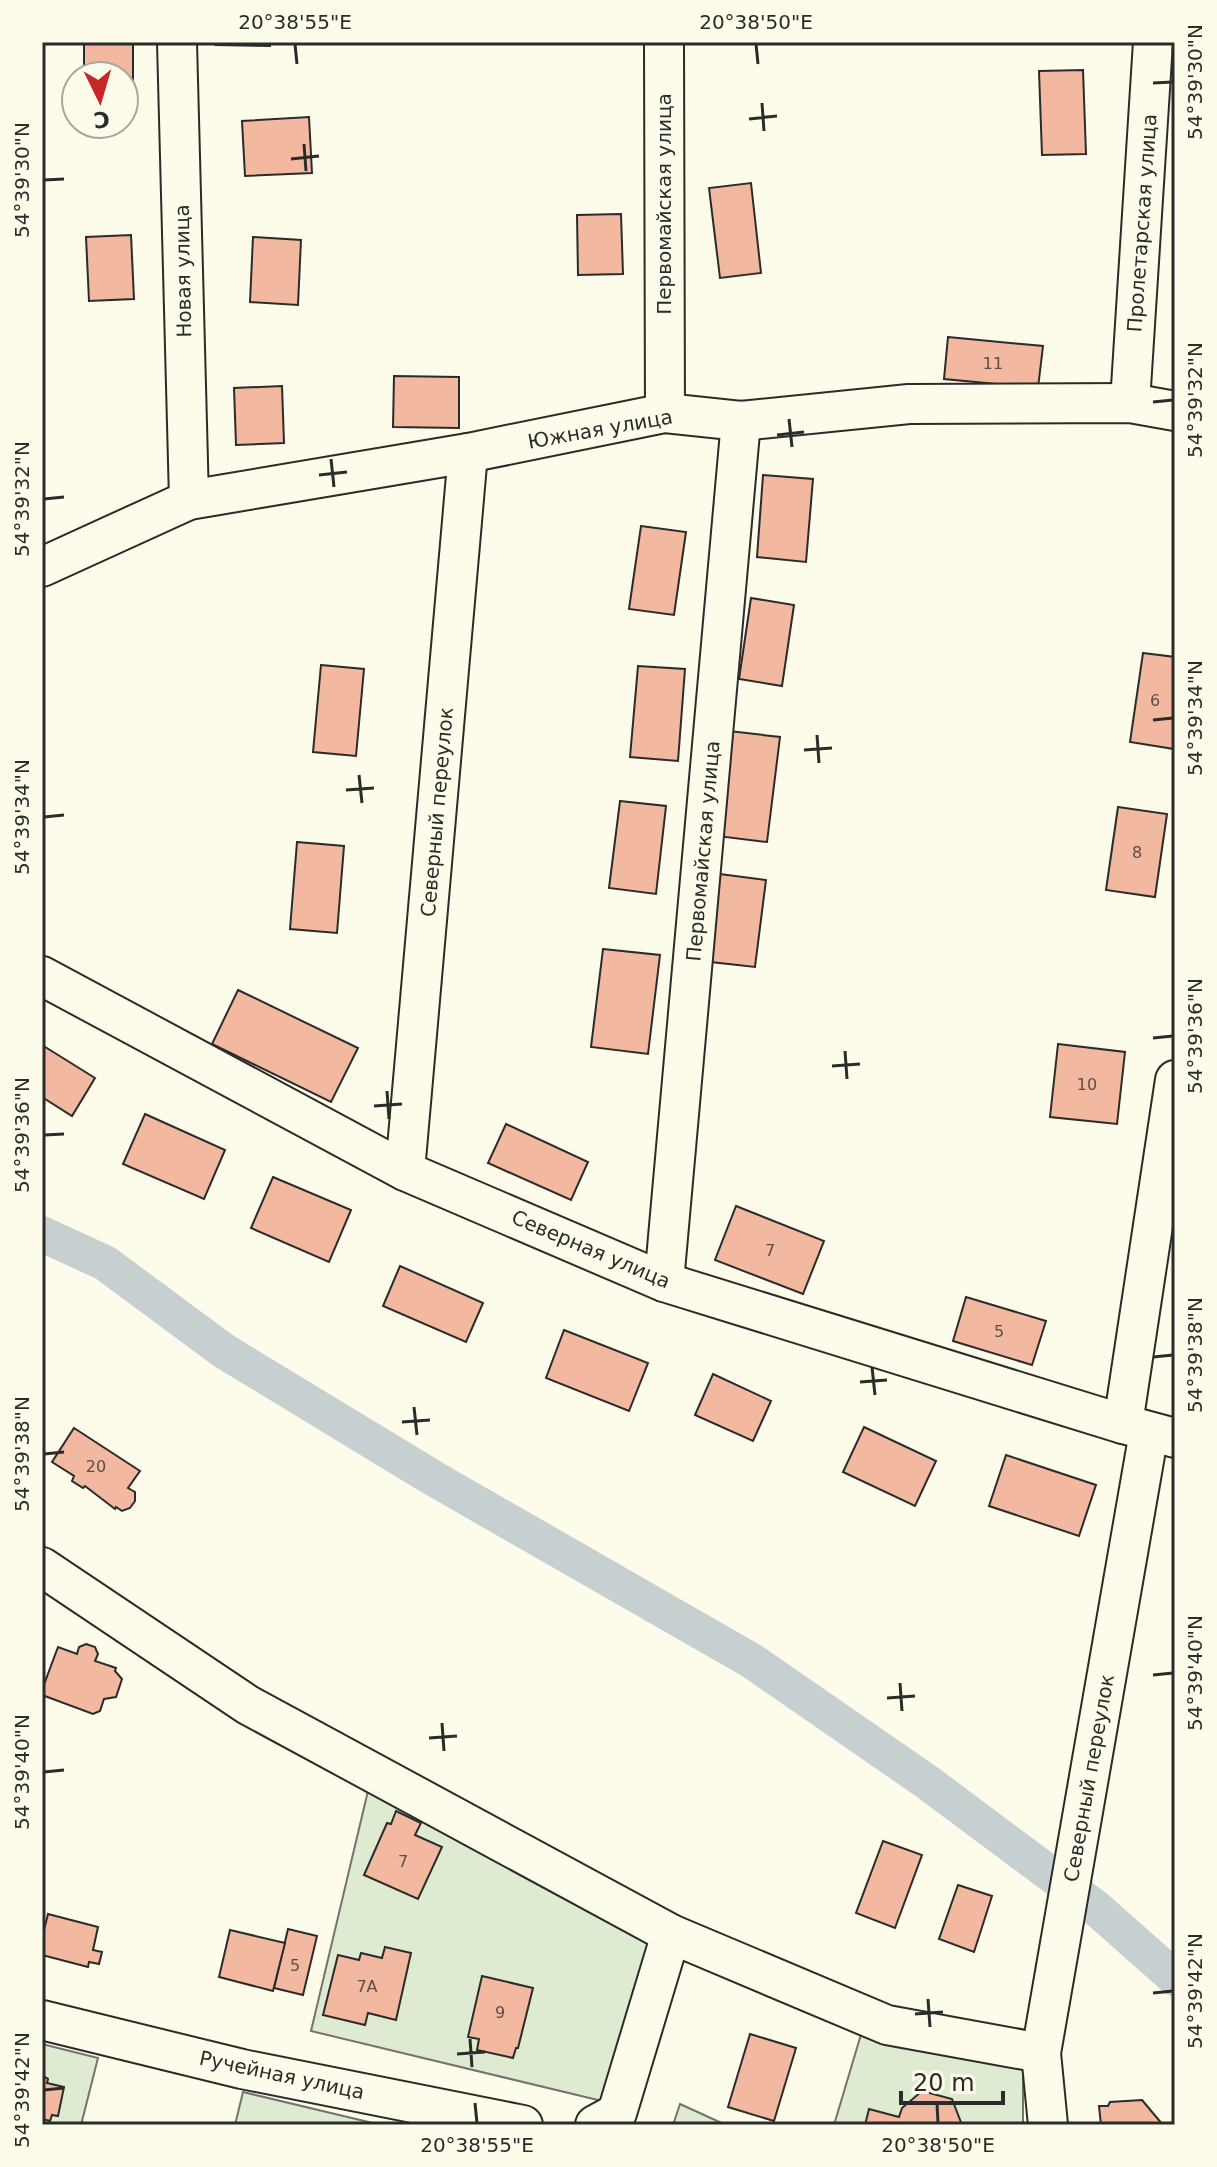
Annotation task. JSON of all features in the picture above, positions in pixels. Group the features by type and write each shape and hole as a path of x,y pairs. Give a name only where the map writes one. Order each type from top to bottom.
{"street":[{"name":"Новая улица","path":"177,42 189,500"},
{"name":"Первомайская улица","path":"664,42 665,413"},
{"name":"Пролетарская улица","path":"1130,403 1153,42"},
{"name":"Южная улица","path":"42,567 189,500 468,453 665,413 741,421 909,404 1130,403 1175,411"},
{"name":"Первомайская улица","path":"664,1282 741,421"},
{"name":"Северный переулок","path":"405,1171 468,453"},
{"name":"Северная улица","path":"42,976 405,1171 664,1282 1149,1431"},
{"path":"1149,1431 1175,1080"},
{"name":"Северный переулок","path":"1048,2125 1041,2053 1149,1431"},
{"path":"42,1567 248,1705 671,1934 887,2025 1041,2053"},
{"path":"595,2125 617,2113 671,1934"},
{"name":"Ручейная улица","path":"42,2020 242,2069 523,2125"}],"green space":[{"path":"372,1774 662,1909 602,2101 311,2031"},
{"path":"865,2021 1023,2064 1023,2125 834,2125"},
{"path":"42,2044 98,2058 81,2125 42,2125"},
{"path":"243,2092 381,2125 235,2125"},
{"path":"680,2104 726,2125 673,2125"}],"building":[{"path":"84,42 133,42 133,60 84,60"},
{"path":"217,42 270,42 270,46 216,45"},
{"path":"1083,70 1086,154 1042,155 1039,71"},
{"path":"309,117 312,173 245,176 242,121"},
{"path":"751,183 761,273 720,278 709,188"},
{"path":"621,214 623,274 578,275 577,215"},
{"path":"131,235 134,299 89,301 86,237"},
{"path":"253,237 301,240 298,305 250,302"},
{"path":"948,337 1043,346 1038,388 944,379"},
{"path":"394,376 459,377 459,428 393,427"},
{"path":"282,386 284,443 236,445 234,388"},
{"path":"763,475 813,479 806,562 757,557"},
{"path":"641,526 686,532 674,615 629,609"},
{"path":"751,598 794,605 782,686 739,679"},
{"path":"1143,653 1175,657 1174,749 1130,742"},
{"path":"321,665 364,669 356,756 313,752"},
{"path":"638,666 685,669 678,761 630,757"},
{"path":"729,731 780,737 767,842 717,836"},
{"path":"620,801 666,806 656,894 609,888"},
{"path":"1118,807 1167,814 1155,897 1106,890"},
{"path":"297,842 344,846 337,933 290,929"},
{"path":"712,873 766,880 755,967 702,961"},
{"path":"603,949 660,955 648,1054 591,1047"},
{"path":"238,990 358,1048 331,1102 212,1044"},
{"path":"1058,1044 1125,1052 1117,1124 1050,1117"},
{"path":"42,1045 95,1078 72,1116 42,1097"},
{"path":"145,1114 225,1150 204,1199 123,1164"},
{"path":"506,1124 588,1162 571,1200 488,1163"},
{"path":"273,1177 351,1210 329,1262 251,1228"},
{"path":"736,1206 824,1241 803,1294 715,1260"},
{"path":"400,1266 483,1303 466,1342 383,1306"},
{"path":"966,1297 1046,1321 1032,1365 953,1341"},
{"path":"564,1330 648,1363 629,1411 546,1378"},
{"path":"713,1374 771,1401 753,1441 695,1415"},
{"path":"864,1427 936,1461 915,1506 843,1472"},
{"path":"74,1428 140,1471 128,1488 135,1492 135,1501 130,1508 122,1511 115,1509 85,1486 83,1488 72,1481 74,1476 52,1462"},
{"path":"1006,1455 1096,1485 1079,1536 989,1506"},
{"path":"86,1644 95,1647 98,1654 95,1661 116,1668 122,1679 116,1697 104,1699 100,1711 93,1714 42,1695 58,1647 77,1654 79,1647"},
{"path":"396,1811 421,1823 415,1835 442,1847 418,1899 364,1875 387,1823 391,1824"},
{"path":"883,1841 922,1855 895,1928 856,1913"},
{"path":"958,1885 992,1896 974,1952 939,1939"},
{"path":"48,1914 98,1927 93,1950 102,1952 99,1964 89,1962 88,1967 42,1955 42,1938"},
{"path":"288,1929 317,1936 303,1995 274,1988"},
{"path":"230,1930 285,1943 273,1991 219,1977"},
{"path":"385,1947 411,1953 396,2020 368,2013 365,2025 323,2015 338,1955 359,1960 361,1953 382,1958"},
{"path":"482,1976 533,1988 513,2058 477,2050 479,2039 468,2037"},
{"path":"750,2034 796,2048 774,2121 728,2107"},
{"path":"42,2075 48,2079 47,2083 64,2087 58,2116 52,2115 50,2121 42,2119"},
{"path":"922,2091 952,2099 962,2125 865,2125 869,2109 899,2117 902,2108"},
{"path":"1142,2100 1163,2125 1101,2125 1099,2106 1108,2106 1110,2102"}],"waterway":[{"path":"42,1234 105,1263 224,1351 433,1478 752,1661 927,1782 1096,1908 1175,1978"}]}
